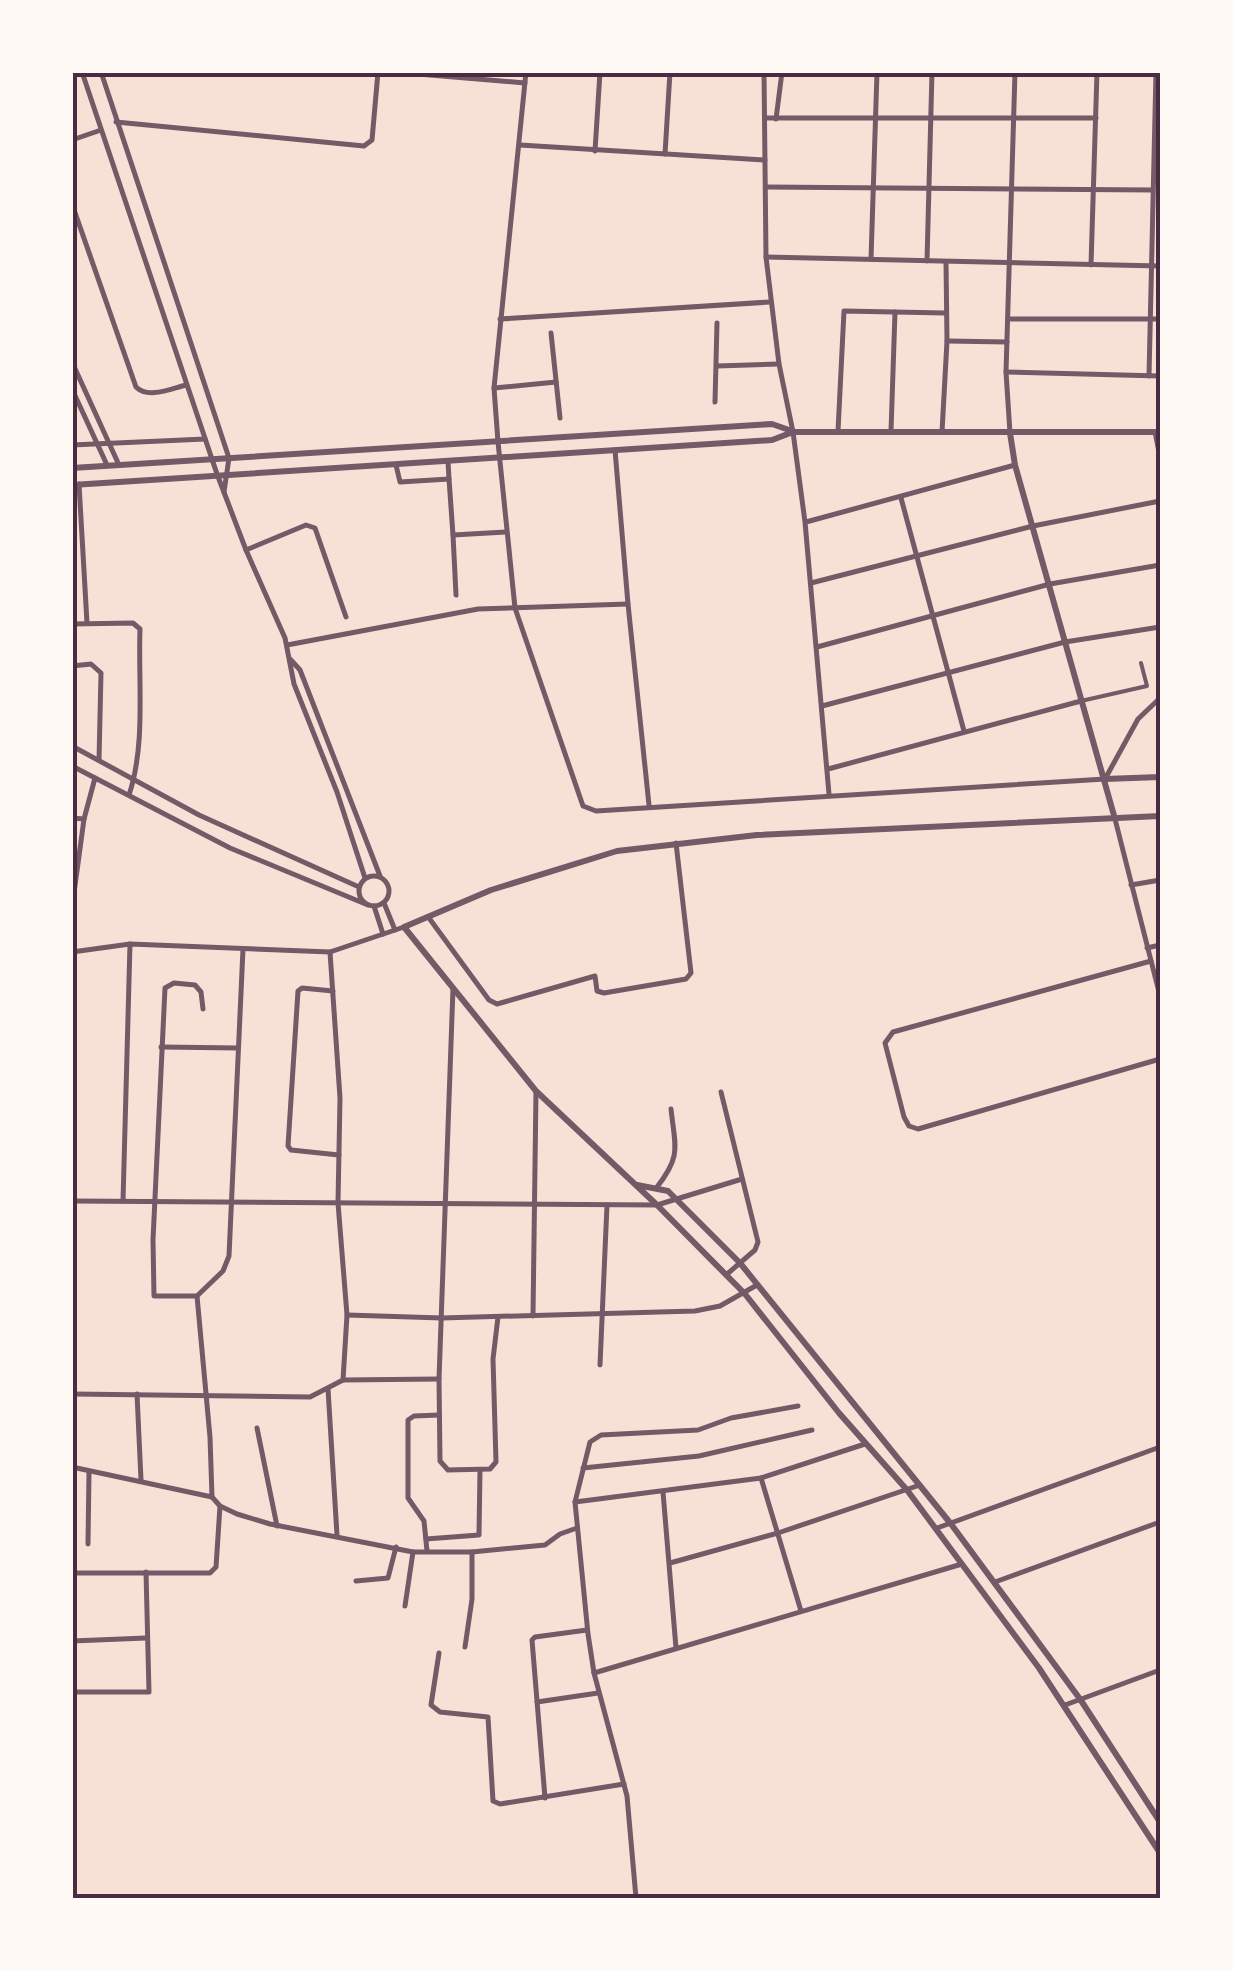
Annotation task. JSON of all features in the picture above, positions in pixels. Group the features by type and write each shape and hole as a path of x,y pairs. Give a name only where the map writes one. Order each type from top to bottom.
{"street":[{"path":"82,72 205,440 287,646 294,684 337,792 365,878"},
{"path":"101,72 229,458 224,492"},
{"path":"116,122 364,146 372,140 378,72"},
{"path":"394,72 525,83"},
{"path":"526,72 494,388 498,442 516,608 584,806 596,811 1160,777"},
{"path":"594,151 600,72"},
{"path":"665,154 670,72"},
{"path":"764,72 770,302 806,522 829,794"},
{"path":"776,118 782,72"},
{"path":"871,260 877,72"},
{"path":"927,261 932,72"},
{"path":"1014,72 1012,263 1006,372 1015,465 1105,779 1160,996"},
{"path":"1091,265 1097,72"},
{"path":"1150,376 1157,211 1156,72"},
{"path":"765,118 1096,118"},
{"path":"72,140 100,130"},
{"path":"520,145 765,160"},
{"path":"766,187 1154,190"},
{"path":"72,204 136,386 142,393 150,393 187,385"},
{"path":"766,256 1160,266"},
{"path":"942,432 946,262"},
{"path":"500,319 770,302"},
{"path":"838,431 844,311 945,313"},
{"path":"891,431 896,312"},
{"path":"1008,319 1160,320"},
{"path":"715,402 717,323"},
{"path":"551,333 560,418"},
{"path":"947,341 1007,342"},
{"path":"72,362 118,464"},
{"path":"716,366 779,364"},
{"path":"1006,372 1160,376"},
{"path":"494,388 556,382"},
{"path":"84,392 73,393 108,465"},
{"path":"72,468 772,424 793,432"},
{"path":"86,624 76,485 772,440 793,432 1158,432 1160,456"},
{"path":"72,445 205,440"},
{"path":"615,450 650,806"},
{"path":"448,462 456,595"},
{"path":"396,465 400,482 449,479"},
{"path":"806,522 1015,465"},
{"path":"901,498 964,731"},
{"path":"811,584 1033,526 1160,502"},
{"path":"246,550 306,525 316,528 346,617"},
{"path":"453,535 506,532"},
{"path":"817,647 1050,584 1160,565"},
{"path":"72,588 84,586"},
{"path":"287,646 452,612 628,604"},
{"path":"72,624 133,623 140,630 134,779 129,796"},
{"path":"822,706 1065,642 1160,627"},
{"path":"291,660 300,670 380,876 390,888 384,903 394,930"},
{"path":"827,770 1081,700 1147,686 1141,663"},
{"path":"72,666 90,664 101,673 99,760"},
{"path":"1105,779 1138,719 1160,698"},
{"path":"72,746 199,814 359,887"},
{"path":"72,766 230,848 371,906 384,903"},
{"path":"72,908 81,834 95,778"},
{"path":"72,952 130,944 330,952 546,871 618,851 676,843 757,834 1160,816"},
{"path":"72,818 84,819"},
{"path":"73,830 81,834"},
{"path":"429,918 489,1000 497,1004 595,976 597,990 604,993 686,979 690,969 676,843"},
{"path":"380,876 365,878 359,887 360,898 371,906 382,934"},
{"path":"1131,885 1160,880"},
{"path":"404,927 536,1091 745,1294 865,1444 907,1490 1065,1706 1159,1849"},
{"path":"123,1201 130,944"},
{"path":"1147,948 1160,945"},
{"path":"203,1010 201,992 194,985 169,984 162,996 154,1296 197,1296 227,1265 233,1202 242,949"},
{"path":"330,952 340,1098 338,1202 347,1315 343,1380"},
{"path":"1150,961 892,1032 886,1043 904,1117 909,1126 918,1129 1160,1059"},
{"path":"453,986 439,1379 440,1462 448,1470 490,1469 496,1462 493,1359 498,1317"},
{"path":"334,991 298,991 288,1146 291,1150 339,1155"},
{"path":"160,1046 239,1048"},
{"path":"533,1316 536,1091"},
{"path":"721,1092 758,1242 755,1250 726,1275"},
{"path":"657,1187 676,1156 671,1109"},
{"path":"72,1200 657,1205 742,1179"},
{"path":"636,1185 657,1187 678,1199 740,1263 995,1582 1080,1699 1160,1822"},
{"path":"600,1365 607,1204"},
{"path":"347,1315 442,1318 695,1311 720,1306 757,1285"},
{"path":"197,1296 212,1497"},
{"path":"72,1394 310,1396 343,1380 439,1379"},
{"path":"328,1388 336,1535"},
{"path":"138,1394 141,1480"},
{"path":"636,1898 632,1831 624,1784 594,1673 587,1630 575,1502 590,1442 600,1434 698,1430 731,1418 798,1406"},
{"path":"427,1552 424,1521 408,1498 408,1420 439,1415"},
{"path":"256,1428 277,1526"},
{"path":"583,1468 699,1456 812,1430"},
{"path":"575,1502 761,1478 865,1444"},
{"path":"937,1528 1160,1447"},
{"path":"72,1467 212,1497 220,1506 277,1526 413,1552 472,1552 545,1545 564,1531 577,1528"},
{"path":"426,1539 479,1536 480,1470"},
{"path":"88,1544 90,1472"},
{"path":"761,1478 800,1612"},
{"path":"670,1563 778,1533 920,1485"},
{"path":"663,1492 676,1648"},
{"path":"72,1572 214,1571 220,1506"},
{"path":"995,1582 1160,1524"},
{"path":"356,1581 388,1578 396,1547"},
{"path":"405,1606 413,1552"},
{"path":"465,1647 472,1599 472,1552"},
{"path":"594,1673 962,1564"},
{"path":"72,1692 149,1692 146,1572"},
{"path":"545,1798 533,1638 587,1630"},
{"path":"72,1641 146,1638"},
{"path":"438,1653 431,1705 440,1712 488,1717 493,1801 500,1804 624,1784"},
{"path":"1065,1706 1160,1670"},
{"path":"537,1702 600,1693"}]}
